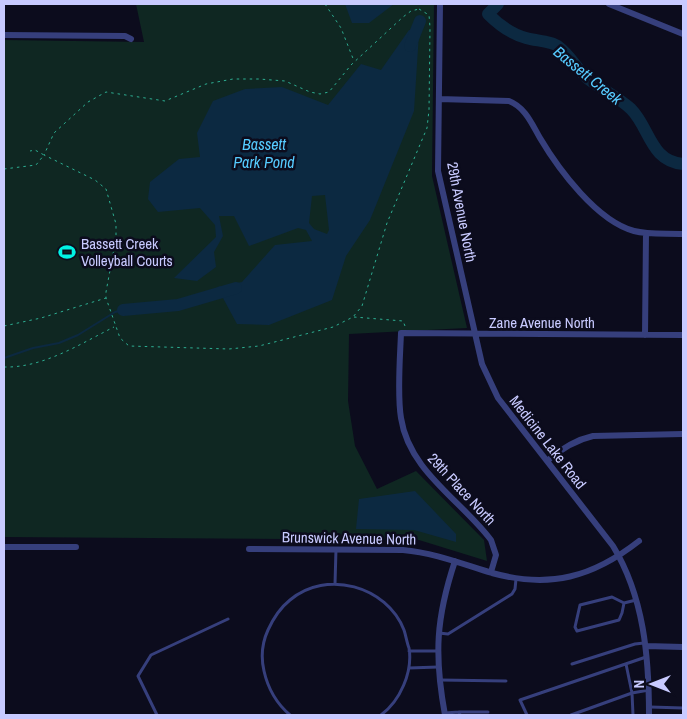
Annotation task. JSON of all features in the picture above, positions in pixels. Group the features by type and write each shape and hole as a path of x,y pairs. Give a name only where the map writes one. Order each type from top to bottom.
{"street":[{"name":"29th Avenue North","path":"440,4 438,171 475,334"},
{"path":"609,4 683,34"},
{"path":"4,35 125,36 131,40"},
{"path":"439,99 509,101 516,104 526,114 558,168 611,221 623,227 646,233 683,234"},
{"path":"646,233 646,335"},
{"name":"Zane Avenue North","path":"404,333 683,335"},
{"name":"29th Place North","path":"404,333 400,408 404,432 409,446 422,466 491,540 496,555 491,572"},
{"name":"Medicine Lake Road","path":"475,334 482,364 498,398 619,556 637,600 645,644 650,715"},
{"path":"547,461 579,439 593,436 683,434"},
{"path":"619,556 639,541"},
{"path":"4,547 76,547"},
{"name":"Brunswick Avenue North","path":"249,549 424,552 517,578 551,580 591,571 619,556"},
{"path":"444,714 438,667 440,616 446,588 455,561"},
{"path":"645,644 683,647"}],"lane":[{"path":"335,584 336,549"},
{"path":"439,633 448,634 512,594 515,590 517,578"},
{"path":"290,715 280,707 267,686 262,663 264,639 274,617 290,599 312,588 335,584 357,587 377,596 393,611 404,630 409,651 409,668 402,691 388,710 381,715"},
{"path":"624,603 619,620 576,631 575,627 580,605 612,597 624,603 637,600"},
{"path":"157,715 138,676 151,655 228,619"},
{"path":"572,664 635,644 645,644"},
{"path":"409,651 438,651"},
{"path":"527,715 520,700 646,656"},
{"path":"626,664 632,693 632,715"},
{"path":"409,668 438,667"},
{"path":"439,680 506,680"},
{"path":"571,715 632,693 649,690"},
{"path":"649,707 683,708"},
{"path":"444,714 488,712"}],"path":[{"path":"325,4 341,28 355,62"},
{"path":"4,169 36,165 44,155 54,133 88,102 106,92 165,101 206,84 233,79 259,79 285,81 310,92 320,94 329,92 355,62 410,11 419,9 429,15 429,110 427,128 387,223 362,306 353,317 333,327 259,346 229,349 129,346 120,338 114,326 106,298 116,238 116,224 106,189 95,180 44,155 35,150 30,151"},
{"path":"4,326 41,318 106,298"},
{"path":"353,317 403,321 404,333"},
{"path":"4,367 19,367 42,361 114,326"}],"green space":[{"path":"136,4 434,4 432,176 467,328 349,334 348,401 355,446 377,489 416,471 484,540 487,561 419,540 4,537 4,40 144,42"}],"water":[{"path":"345,4 394,4 369,23 352,23"},
{"name":"Bassett Park Pond","path":"409,30 419,33 414,111 370,220 346,256 332,300 269,325 237,324 217,287 242,282 275,245 312,241 306,230 298,228 249,246 234,216 219,216 223,236 214,252 216,267 197,281 174,278 216,237 215,225 200,208 158,212 148,199 150,182 179,159 200,157 197,133 213,101 245,89 282,87 328,105 361,64 381,70","holes":["325,195 329,230 327,234 314,229 309,223 312,196"]},
{"path":"415,491 456,534 456,542 414,530 356,529 359,499"}],"waterway":[{"name":"Bassett Creek","path":"498,4 488,14 496,22 510,32 530,39 548,42 559,47 587,78 631,109 657,150 664,157 672,162 683,164"},
{"path":"410,46 420,21"},
{"path":"123,310 178,305 236,288"},
{"path":"4,358 33,348 59,343 78,335 115,312 123,310"}],"place":[{"name":"Bassett Creek Volleyball Courts","path":"67,252"}]}
